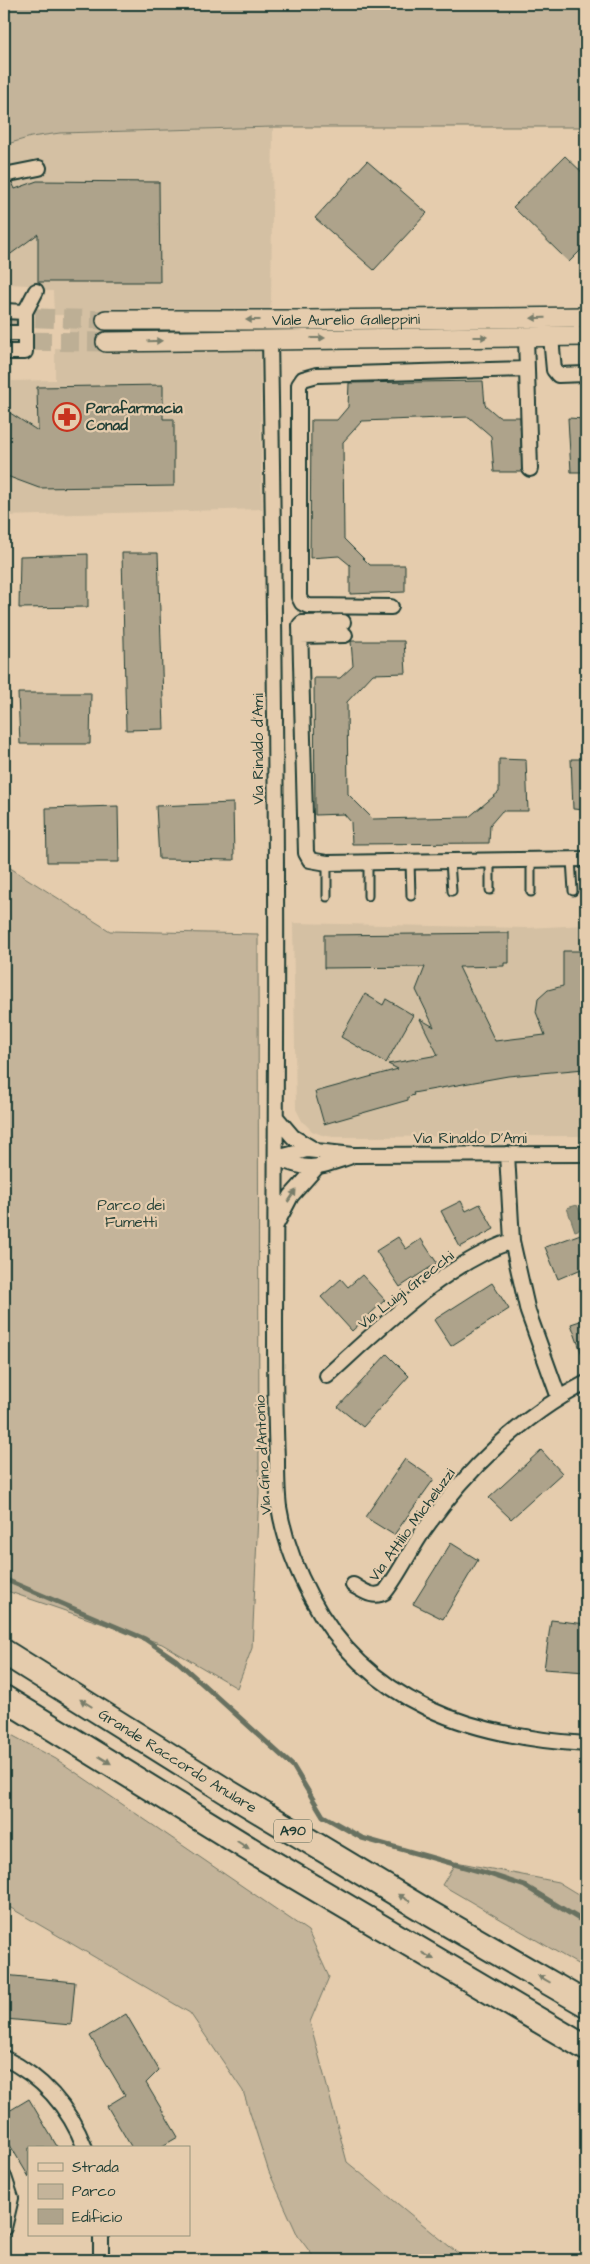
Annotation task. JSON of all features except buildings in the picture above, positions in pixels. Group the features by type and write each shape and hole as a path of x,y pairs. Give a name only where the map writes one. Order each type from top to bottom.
{"highway":[{"name":"Grande Raccordo Anulare","path":"4,1652 242,1801 586,2004"},
{"name":"A90","path":"4,1698 272,1863 586,2048"}],"street":[{"path":"4,175 39,168"},
{"path":"4,352 25,352 25,312 36,291"},
{"path":"4,312 25,312"},
{"name":"Viale Aurelio Galleppini","path":"106,320 586,317"},
{"path":"4,333 25,333"},
{"name":"Viale Aurelio Galleppini","path":"106,342 586,336"},
{"path":"526,337 530,469"},
{"path":"551,337 554,370 558,375 586,374"},
{"name":"Via Rinaldo d'Ami","path":"270,339 275,750 276,1158"},
{"path":"391,607 308,606 302,603 299,597 299,384 303,379 317,376 526,370"},
{"path":"344,629 300,636 306,853 310,860 327,863 586,859"},
{"name":"Via Rinaldo D'Ami","path":"276,1117 293,1137 316,1150"},
{"name":"Via Rinaldo D'Ami","path":"276,1158 302,1150 353,1155 586,1154"},
{"path":"507,1154 512,1241 528,1312 559,1398"},
{"name":"Via Rinaldo D'Ami","path":"275,1228 291,1196 316,1168 353,1155"},
{"path":"276,1158 302,1167 316,1168"},
{"name":"Via Gino d'Antonio","path":"276,1158 276,1444 278,1501 292,1557 322,1616 347,1648 368,1669 403,1694 439,1714 469,1725 502,1733 586,1744"},
{"name":"Via Luigi Grecchi","path":"328,1376 376,1331 441,1280 486,1252 512,1241"},
{"name":"Via Attilio Micheluzzi","path":"353,1585 371,1594 378,1595 385,1592 424,1530 463,1481 501,1443 559,1398 586,1383"},
{"path":"4,2058 40,2080 56,2097 68,2114 84,2146"},
{"path":"4,2177 11,2198 4,2228"},
{"path":"101,2236 101,2260"}],"lane":[{"path":"571,859 573,891"},
{"path":"490,860 490,890"},
{"path":"531,860 531,892"},
{"path":"450,861 452,891"},
{"path":"368,862 368,896"},
{"path":"410,862 411,896"},
{"path":"327,863 327,897"}],"shaded area":[{"path":"273,127 271,303 260,358 262,509 4,516 4,357 11,357 12,381 55,380 55,348 69,348 69,315 54,315 53,291 34,291 29,285 7,284 4,307 4,145 31,137 60,133"},
{"path":"293,923 526,928 586,925 586,1136 333,1137 312,1131 302,1121 296,1109"},
{"path":"577,1205 586,1227 575,1231 567,1208"}],"green space":[{"path":"4,4 586,4 586,127 273,127 60,133 31,137 4,145"},
{"name":"Parco dei Fumetti","path":"4,864 110,931 258,934 259,1493 252,1648 237,1688 162,1644 4,1590"},
{"path":"4,1731 56,1759 308,1931 329,1977 310,2022 347,2162 466,2260 316,2260 298,2236 269,2172 243,2091 190,2013 4,1904"},
{"path":"456,1862 558,1882 586,1899 586,1969 442,1885"}],"waterway":[{"path":"4,1579 145,1639 176,1660 293,1766 323,1816 362,1838 525,1886 586,1923"}],"tunnel":[{"path":"7,317 106,320"},
{"path":"4,341 106,342"}],"place":[{"name":"Parafarmacia Conad","path":"67,417"}]}
